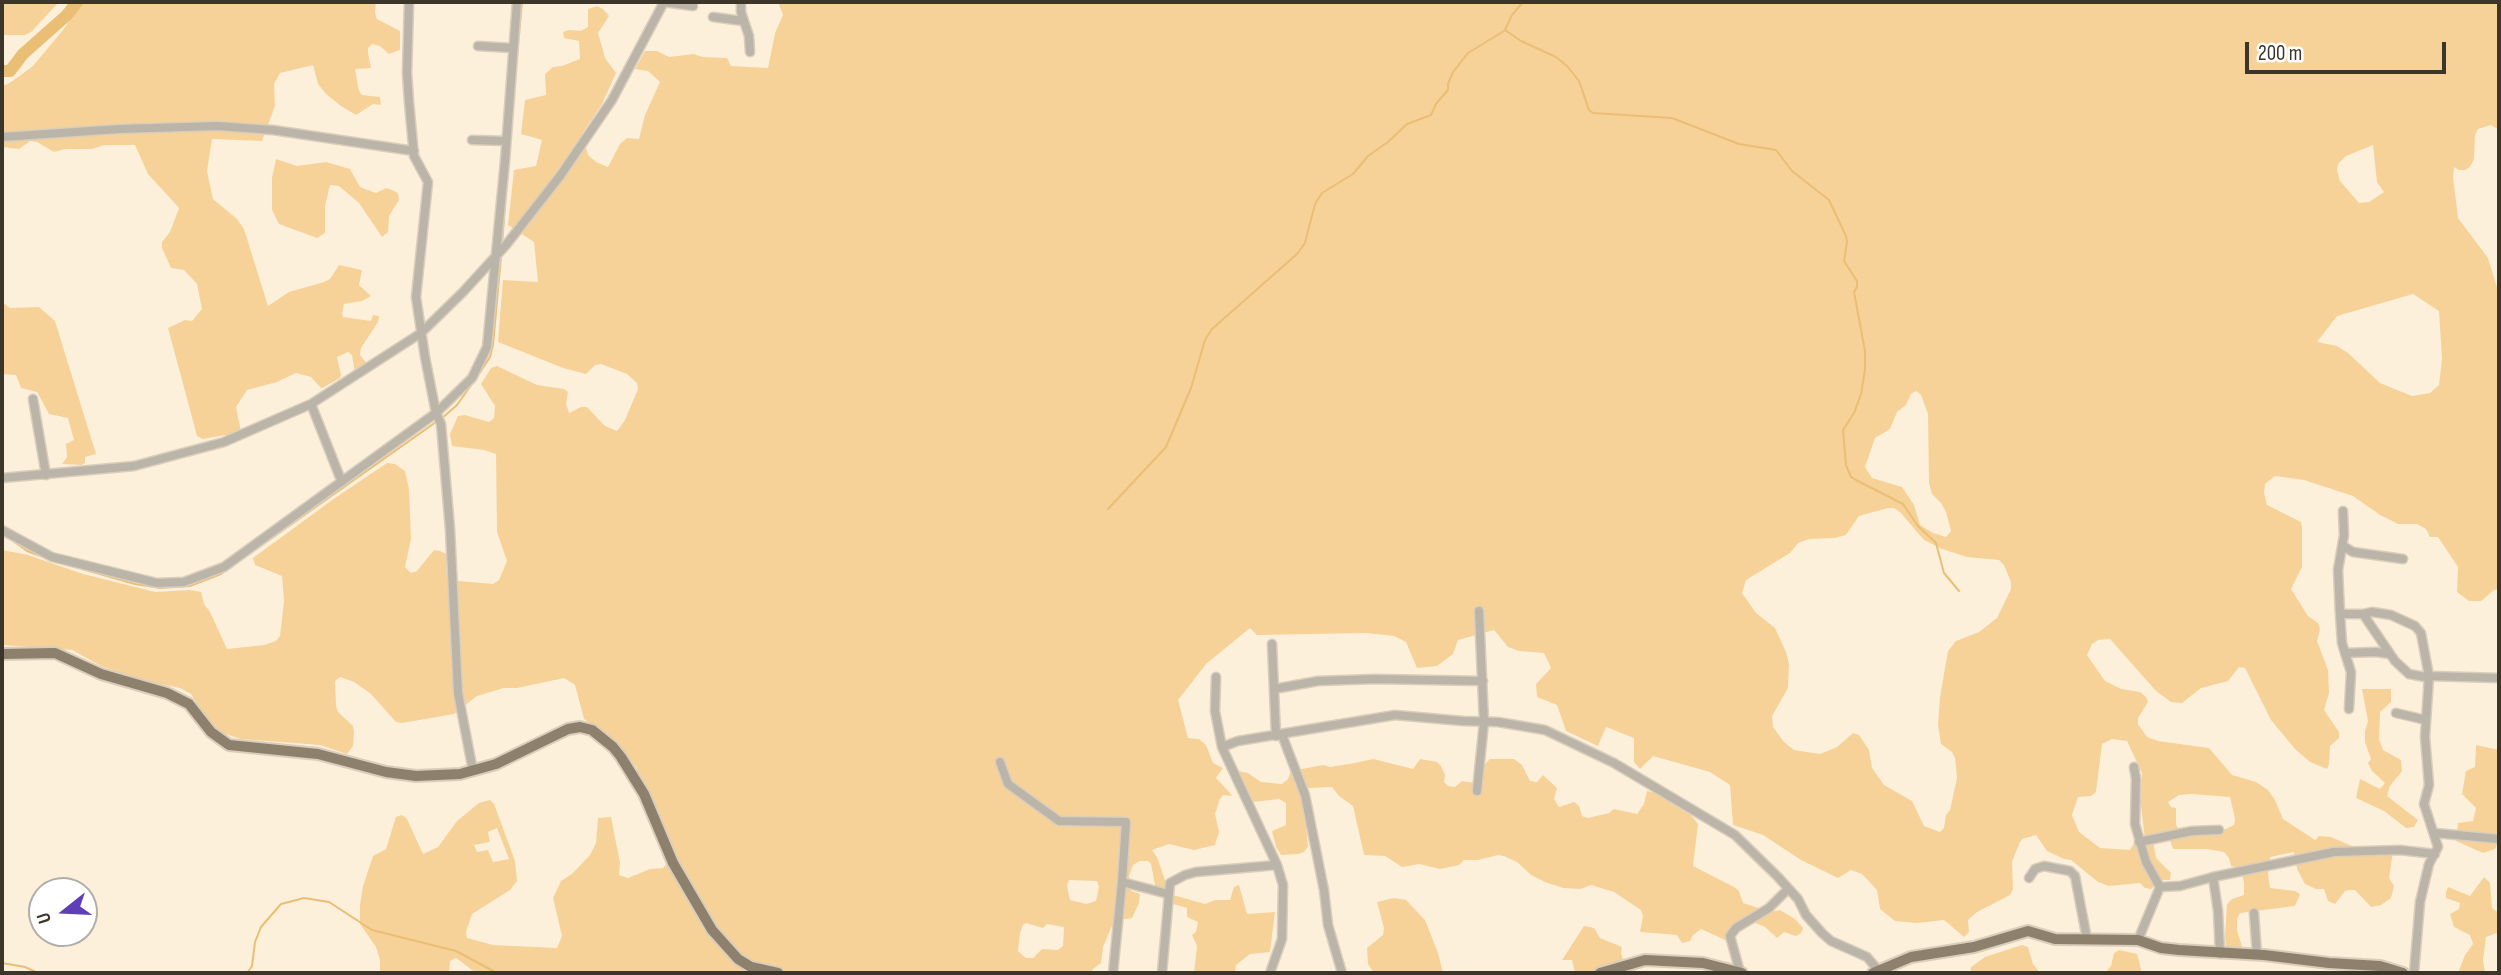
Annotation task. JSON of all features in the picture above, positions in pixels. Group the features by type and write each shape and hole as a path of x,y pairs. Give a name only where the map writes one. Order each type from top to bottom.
{"main road":[{"path":"2,654 55,653 101,674 167,693 189,704 211,732 229,745 318,754 386,772 416,776 473,771 528,750 568,729 580,727 592,730 614,747 644,794 673,863 718,939 738,959 751,967 778,973"},
{"path":"1876,972 1911,957 1974,947 2020,932 2038,932 2055,939 2138,940 2161,948 2380,966 2403,973"},
{"path":"1600,973 1645,960 1703,963 1741,972"}],"street":[{"path":"409,2 407,72 414,150 415,159 428,182 416,297 439,418 450,529 458,692 473,771"},
{"path":"2,530 51,557 157,583 184,582 224,567 341,480 439,418 472,378 484,356 500,251 517,2"},
{"path":"2,478 147,463 225,442 311,404 421,333 500,251 560,176 612,100 664,2 692,6"},
{"path":"741,2 750,52"},
{"path":"713,17 743,21"},
{"path":"478,46 513,48"},
{"path":"2,136 217,126 414,150"},
{"path":"472,141 506,141"},
{"path":"33,400 46,475"},
{"path":"311,404 341,480"},
{"path":"2343,511 2343,546 2338,570 2342,643 2351,672 2349,709"},
{"path":"2343,546 2353,552 2403,559"},
{"path":"1477,790 1484,722 1479,611"},
{"path":"2340,614 2372,612 2391,615 2415,625 2421,633 2429,676 2426,720 2429,785 2424,804 2438,847 2429,864 2420,902 2414,973"},
{"path":"2363,614 2390,654 2409,674 2419,677 2499,678"},
{"path":"1272,644 1279,736 1305,795 1324,890 1328,925 1342,973"},
{"path":"2345,653 2390,654"},
{"path":"1216,677 1215,711 1222,747 1277,865 1283,885 1282,939 1270,973"},
{"path":"1274,689 1318,681 1483,681"},
{"path":"2396,713 2426,720"},
{"path":"1222,747 1238,741 1395,715 1534,726 1614,763 1735,835 1762,859 1798,899 1806,915 1822,933 1831,941 1867,957 1876,972"},
{"path":"1000,762 1005,781 1059,821 1126,822 1113,973"},
{"path":"2134,767 2135,824 2139,842 2160,887 2138,940"},
{"path":"2139,842 2192,831 2219,830"},
{"path":"2435,833 2499,839"},
{"path":"2160,887 2180,886 2334,852 2400,850 2435,854"},
{"path":"1162,973 1170,883 1185,875 1277,865"},
{"path":"2029,878 2035,869 2045,866 2070,871 2075,876 2087,939"},
{"path":"2213,877 2220,954"},
{"path":"1122,883 1168,894"},
{"path":"1741,972 1730,936 1736,928 1769,908 1788,889"},
{"path":"2254,914 2257,955"}],"shaded area":[{"path":"2,2 59,2 31,32 25,35 2,35"},
{"path":"82,2 376,2 377,19 400,31 400,50 389,54 380,46 372,44 368,48 371,68 355,69 359,91 362,95 380,97 381,105 373,104 356,115 326,94 318,84 313,65 280,73 274,84 275,106 262,141 212,139 207,171 213,199 237,219 244,229 268,306 289,292 330,279 339,265 362,270 359,285 371,296 362,301 344,304 342,313 343,317 371,321 373,315 379,316 361,348 360,355 372,370 360,376 355,373 352,355 348,352 337,357 340,378 324,387 321,388 311,377 296,373 277,382 247,390 236,407 242,436 229,438 225,435 203,439 197,436 168,328 185,320 192,321 202,309 197,284 184,270 171,268 162,248 162,242 170,232 179,208 148,174 135,145 104,145 92,149 54,152 30,141 19,149 2,147 2,84 6,85 33,66"},
{"path":"778,2 2499,2 2499,130 2491,125 2478,129 2475,135 2474,159 2470,167 2459,170 2454,167 2453,177 2458,218 2488,258 2499,294 2499,589 2481,601 2469,601 2457,592 2458,567 2438,537 2430,537 2426,529 2417,524 2398,524 2353,496 2304,480 2275,476 2265,484 2267,505 2301,522 2302,567 2291,589 2320,629 2317,641 2328,670 2329,693 2324,710 2339,732 2339,738 2330,746 2327,769 2310,762 2295,749 2271,720 2245,668 2239,667 2228,681 2201,688 2182,703 2171,702 2156,691 2110,639 2098,640 2092,644 2087,655 2105,681 2121,689 2140,692 2146,697 2148,702 2138,718 2138,724 2147,737 2209,748 2232,775 2256,782 2268,790 2283,819 2315,840 2319,836 2331,837 2366,852 2393,852 2389,878 2394,886 2391,898 2381,905 2371,907 2355,890 2349,890 2345,891 2335,904 2328,901 2324,889 2305,884 2297,869 2294,852 2270,857 2270,888 2300,894 2295,906 2240,913 2237,930 2243,950 2231,952 2226,947 2225,936 2227,904 2244,895 2244,883 2241,868 2231,866 2224,852 2173,849 2170,840 2163,833 2152,835 2156,858 2171,873 2170,880 2162,880 2151,889 2140,883 2109,886 2098,882 2071,860 2047,851 2036,835 2022,839 2019,844 2012,862 2013,889 2010,895 1977,912 1968,920 1969,932 1964,937 1944,920 1917,923 1895,921 1880,909 1877,890 1862,874 1851,870 1838,878 1801,860 1763,835 1733,825 1730,785 1710,772 1653,756 1640,769 1634,762 1634,738 1606,727 1598,746 1566,731 1557,705 1537,697 1536,684 1551,668 1544,653 1519,651 1508,647 1494,630 1458,640 1453,654 1437,666 1417,668 1406,642 1394,636 1366,633 1257,635 1250,628 1206,664 1178,700 1188,738 1199,739 1206,745 1213,763 1223,768 1216,778 1232,796 1223,795 1220,799 1215,814 1219,832 1215,845 1194,850 1169,844 1152,850 1167,886 1161,890 1155,885 1148,861 1133,865 1129,876 1131,891 1140,894 1139,903 1132,918 1114,921 1103,947 1101,963 1091,973 476,973 456,958 450,961 449,973 380,973 376,947 360,924 360,905 373,856 386,849 396,817 402,815 407,819 423,854 438,847 457,821 479,803 490,800 494,804 515,861 517,881 510,890 472,914 466,932 467,938 493,945 557,948 562,936 553,898 561,881 572,874 590,855 596,843 598,818 611,817 620,863 619,875 628,878 650,869 663,868 674,856 636,772 637,768 608,735 584,719 575,685 564,678 517,688 504,688 477,696 454,714 402,723 396,722 371,694 354,682 340,677 335,681 336,706 338,712 353,726 354,732 353,746 347,754 320,745 241,739 219,732 191,694 180,688 141,680 101,666 72,650 2,645 2,550 155,592 201,592 204,604 227,649 264,645 276,641 280,636 284,601 282,576 255,565 253,558 387,463 395,464 405,471 409,489 411,539 405,567 411,573 417,571 434,550 446,554 447,580 493,584 499,580 507,561 497,532 496,454 452,446 450,434 458,416 465,415 489,422 494,418 495,406 481,384 491,368 497,366 537,385 564,389 568,392 566,404 569,413 587,407 605,426 617,431 625,420 638,389 637,383 627,374 601,364 595,365 586,374 563,368 498,342 503,280 538,282 534,242 508,225 514,170 536,166 542,140 521,134 525,100 546,95 545,74 553,67 580,59 579,41 564,38 563,32 581,31 588,27 588,9 597,6 603,9 609,16 598,33 605,58 616,73 602,104 582,134 588,155 608,167 620,144 627,138 639,139 645,115 660,82 648,71 635,69 645,51 657,51 669,57 694,54 727,58 731,66 768,68 775,33 783,15","holes":["2373,145 2377,182 2384,192 2369,202 2359,203 2340,181 2338,164 2346,156","2413,294 2439,311 2442,359 2439,385 2430,393 2412,396 2380,383 2337,346 2317,342 2337,316","1916,391 1921,395 1928,414 1929,483 1932,494 1946,512 1951,531 1946,537 1920,525 1914,505 1902,487 1872,478 1865,467 1875,438 1890,429 1897,412 1906,405 1911,394","1894,508 1924,540 1942,549 1967,557 1999,560 2011,582 2011,589 1997,618 1979,632 1956,641 1948,651 1938,725 1941,744 1952,752 1955,758 1957,778 1950,810 1940,832 1924,826 1912,801 1884,785 1872,768 1869,750 1859,735 1853,733 1837,747 1820,754 1794,750 1773,727 1772,716 1788,688 1789,664 1775,628 1756,613 1742,593 1746,580 1790,553 1798,543 1809,539 1846,535 1859,516","2112,739 2127,741 2142,773 2140,799 2145,839 2134,843 2130,850 2100,848 2079,832 2072,815 2078,797 2091,796 2096,792 2102,744","2191,794 2230,797 2234,825 2215,834 2184,836 2176,825 2176,808 2171,807 2168,802 2179,795","497,828 509,859 493,862 488,850 477,852 474,845 490,842 488,832","1069,880 1097,881 1099,887 1096,901 1086,904 1070,900 1067,886","1026,923 1043,928 1047,924 1064,927 1063,946 1058,950 1042,949 1033,958 1026,958 1018,951 1020,933"]},
{"path":"276,159 297,166 326,162 350,169 360,187 376,193 386,188 398,193 399,200 389,216 388,232 382,237 359,203 339,186 330,185 325,206 325,233 317,238 279,224 272,210 272,178"},
{"path":"2,302 10,308 39,307 55,321 96,454 85,457 85,463 81,465 62,464 67,457 66,444 74,440 68,418 49,414 37,392 21,388 16,375 2,374"},
{"path":"2362,689 2391,689 2391,702 2380,712 2379,739 2383,750 2401,760 2402,771 2390,786 2387,796 2418,820 2414,827 2406,828 2384,811 2356,798 2360,779 2380,789 2385,783 2372,771 2368,763 2371,759 2365,742 2365,731 2368,721"},
{"path":"2476,745 2499,750 2499,840 2495,849 2483,853 2456,841 2458,823 2473,821 2476,808 2462,794 2466,771 2475,767"},
{"path":"1373,759 1413,769 1420,759 1437,762 1445,775 1444,782 1455,787 1462,781 1482,784 1485,764 1490,759 1514,759 1522,765 1530,781 1537,782 1543,775 1557,788 1554,799 1559,807 1574,802 1579,806 1582,816 1588,818 1609,813 1614,809 1637,814 1644,804 1647,791 1655,793 1691,815 1698,824 1693,866 1734,887 1739,891 1743,903 1771,912 1780,910 1795,919 1803,928 1796,936 1784,932 1777,938 1765,927 1753,922 1734,932 1738,946 1701,929 1690,941 1682,943 1677,935 1640,932 1643,916 1641,910 1614,892 1591,885 1580,889 1563,888 1531,875 1517,862 1504,856 1464,860 1459,865 1440,869 1419,864 1402,867 1385,856 1364,855 1353,806 1332,787 1308,788 1304,800 1308,847 1298,854 1281,855 1272,831 1286,825 1286,803 1279,799 1253,802 1238,771 1248,773 1261,782 1282,784 1291,771"},
{"path":"2484,877 2490,883 2492,908 2499,913 2499,932 2486,937 2483,960 2485,973 2458,973 2473,944 2470,935 2454,927 2450,914 2459,909 2460,903 2446,898 2446,892 2448,887 2470,896"},
{"path":"1239,885 1247,914 1275,912 1270,952 1250,954 1236,965 1235,973 1194,973 1197,946 1192,935 1196,932 1198,922 1187,917 1187,908 1173,904 1173,895 1205,904 1215,900 1230,900 1234,887"},
{"path":"1394,898 1406,900 1425,920 1443,973 1374,973 1368,964 1367,948 1383,935 1384,928 1377,902"},
{"path":"1584,926 1594,928 1600,938 1622,947 1626,969 1635,970 1637,973 1575,973 1572,960 1562,960"},
{"path":"2022,945 2028,947 2033,964 2040,973 1970,973 1971,967 1985,957"},
{"path":"2119,950 2137,954 2142,973 2105,973 2111,966 2114,953"}],"waterway":[{"path":"2,71 10,71 23,54 67,15 77,2"},
{"path":"516,67 522,2"},
{"path":"1523,2 1512,15 1505,30 1521,41 1556,57 1567,66 1579,81 1589,110 1593,113 1672,118 1739,144 1776,150 1792,171 1829,200 1846,236 1844,261 1857,281 1854,292 1865,351 1861,394 1854,413 1843,430 1846,465 1851,477 1903,504 1918,526 1936,543 1944,573 1959,591"},
{"path":"1108,509 1166,447 1191,388 1205,340 1212,329 1297,254 1305,243 1315,204 1322,193 1353,174 1368,156 1407,124 1431,115 1448,90 1453,72 1468,53 1504,31"},
{"path":"502,245 506,191"},
{"path":"477,377 490,357 493,345 501,257"},
{"path":"441,419 457,405 474,381"},
{"path":"54,561 135,584 162,588 158,588 190,586 221,574 436,422"},
{"path":"8,537 27,551 46,558"},
{"path":"247,973 252,966 255,942 261,927 281,904 304,898 329,902 372,930 456,951 497,973"},
{"path":"2,963 25,967 38,973"}]}
